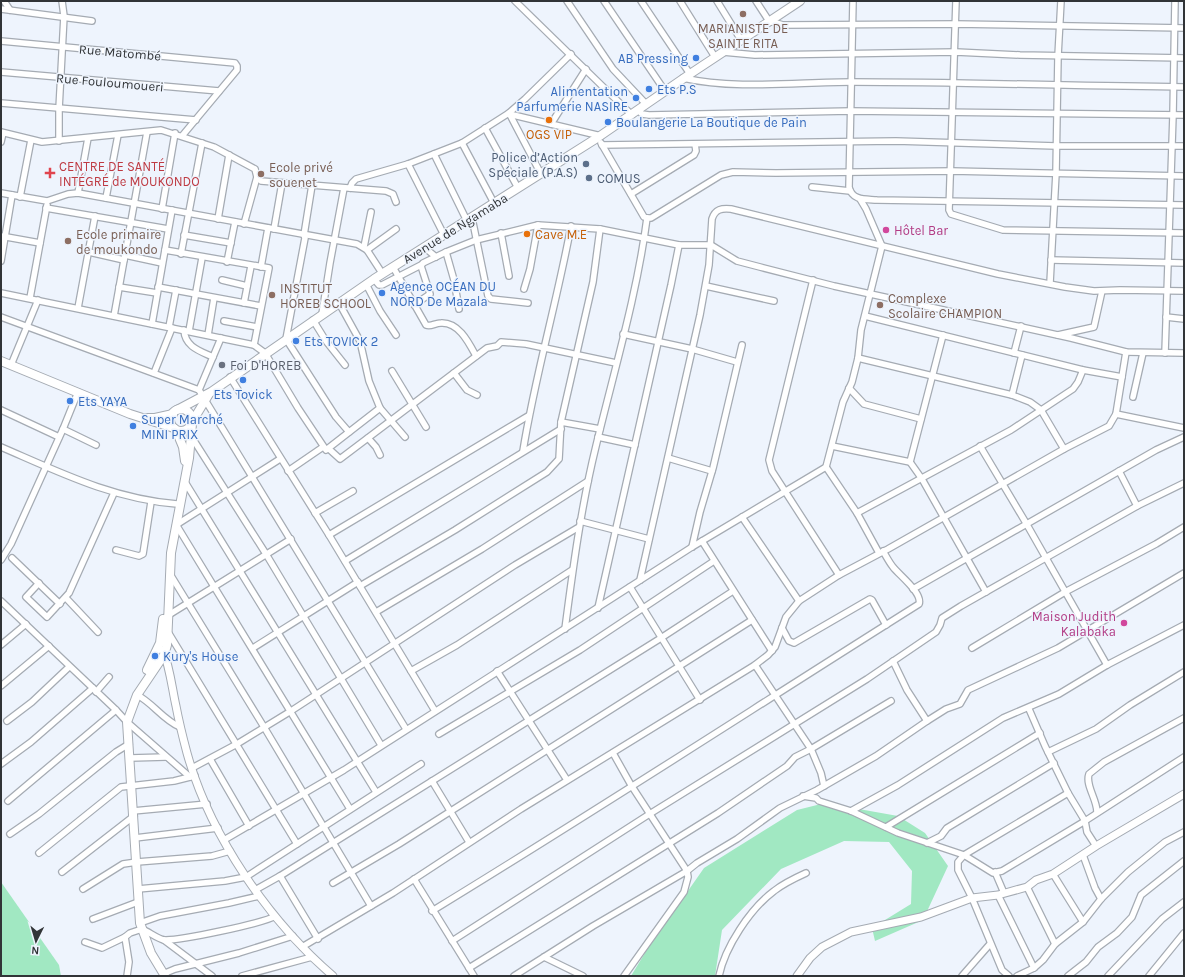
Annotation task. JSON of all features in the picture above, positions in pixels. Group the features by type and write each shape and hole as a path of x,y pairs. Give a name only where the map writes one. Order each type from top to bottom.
{"main road":[{"name":"Avenue de Ngamaba","path":"139,417 155,418 175,412 202,395 211,392 382,273 518,188 600,140 646,104 796,2"},
{"path":"1,361 139,417 175,429 185,431 192,423"},
{"name":"Avenue de Ngamaba","path":"192,423 202,395"},
{"path":"137,694 164,654 163,644 168,553 185,460 183,447 170,420 175,412 187,411 191,416 192,436 186,482 176,525 169,573 167,616 168,632 163,644 137,694 128,722 137,862 138,902 141,926 151,953 164,975"}],"street":[{"path":"4,1 10,10"},
{"path":"59,141 59,109 64,16 62,1"},
{"path":"515,1 586,69 635,112 642,114 851,111 1184,115"},
{"path":"567,1 613,70 646,104"},
{"path":"604,1 665,91"},
{"path":"642,1 686,76 702,82 743,84 852,82 1058,84 1184,87"},
{"path":"680,1 715,57"},
{"path":"717,1 741,40"},
{"path":"756,1 769,21 783,25 956,24 1184,28"},
{"path":"850,191 849,171 853,1"},
{"path":"956,1 956,52 952,171 949,210 951,214 982,222 996,229 1184,233"},
{"path":"1050,283 1055,202 1058,56 1061,1"},
{"path":"1165,353 1174,115 1175,1"},
{"path":"1,9 64,16 92,21"},
{"name":"Rue Matombé","path":"1,40 232,62 237,66 237,70 219,91"},
{"path":"723,52 755,55 956,52 1058,56 1184,58"},
{"path":"322,314 330,263 347,188 356,180 408,164 462,143 509,113 525,100 571,54"},
{"path":"551,124 586,69"},
{"name":"Rue Fouloumoueri","path":"1,72 219,91"},
{"path":"182,136 219,91"},
{"path":"1,102 59,109 196,120"},
{"path":"509,113 551,124 600,140 695,144 952,142 1056,146 1184,146"},
{"path":"509,113 541,174"},
{"path":"485,128 518,188"},
{"path":"1,142 2,132 31,140 59,141 161,130 175,133 230,155 255,169 257,177 244,224"},
{"path":"114,316 147,132"},
{"path":"162,209 175,133"},
{"path":"106,198 118,135"},
{"path":"78,193 88,138"},
{"path":"20,197 31,140"},
{"path":"600,140 644,217 647,218"},
{"path":"181,254 202,143"},
{"path":"462,143 494,204"},
{"path":"631,194 694,155 696,151 695,144"},
{"path":"434,154 470,219 489,298 528,303"},
{"path":"218,219 230,155"},
{"path":"408,164 444,235"},
{"path":"647,218 727,173 776,174 849,171 952,171 1184,176"},
{"path":"257,177 261,180 282,183 390,192 396,202"},
{"path":"261,267 282,183"},
{"path":"312,185 304,235 305,238 286,339 336,417 349,432"},
{"path":"224,840 331,778 640,580 784,490 826,467 843,402 850,388 858,358 861,330 882,246 860,199 850,191 812,187"},
{"path":"1,193 47,201 68,194 78,193 335,241 365,248 382,273"},
{"path":"1,261 3,236 12,195"},
{"path":"860,199 1184,205"},
{"path":"30,298 47,201"},
{"path":"46,208 168,229"},
{"path":"640,580 706,286 714,213 725,209 990,272 1080,290 1184,291"},
{"path":"152,324 172,210"},
{"path":"365,248 371,212"},
{"path":"78,308 95,216"},
{"path":"565,629 572,570 588,481 623,334 647,218"},
{"path":"227,262 235,222"},
{"path":"524,289 530,269 538,225"},
{"path":"374,279 379,285 382,285 446,252 476,240 501,233 538,225 571,226 600,229 679,245 711,245 737,261 812,280 1021,326 1126,352 1184,353"},
{"path":"523,452 528,416 560,281 571,226"},
{"path":"365,248 396,229"},
{"path":"253,648 328,601 547,472 559,459 561,422 593,282 600,229"},
{"path":"501,233 509,276"},
{"path":"184,235 230,243"},
{"path":"3,236 40,243"},
{"path":"598,608 679,245"},
{"path":"424,247 436,257"},
{"path":"164,250 202,258 269,268 254,345"},
{"path":"89,252 162,263"},
{"path":"446,252 454,280 459,309"},
{"path":"202,258 185,338 189,345 213,357"},
{"path":"1051,260 1184,263"},
{"path":"414,305 430,294 421,265"},
{"path":"244,303 251,266"},
{"path":"392,267 427,326 441,323 457,329 476,356"},
{"path":"222,280 247,286"},
{"path":"812,280 769,460 772,471 839,575"},
{"path":"366,284 380,311 396,336"},
{"path":"706,286 774,301"},
{"path":"119,287 158,293"},
{"path":"158,287 261,306"},
{"path":"154,373 170,327 176,290"},
{"path":"1058,335 1094,327 1102,291"},
{"path":"1,293 208,334 254,345 265,353 323,447 327,450 330,449 339,460 391,419 411,406 487,348 497,346 505,341 616,363"},
{"path":"208,334 214,298"},
{"path":"11,365 38,300"},
{"path":"339,303 360,341 369,381 380,408 405,437"},
{"path":"1,316 154,373 202,395 291,539 364,663 406,729"},
{"path":"865,316 1083,370 1122,377"},
{"path":"1166,317 1184,319"},
{"path":"313,320 345,365"},
{"path":"224,321 258,327"},
{"path":"1014,353 1021,326"},
{"path":"623,334 692,349 737,362"},
{"path":"910,462 943,335"},
{"path":"202,395 213,357 221,338"},
{"path":"692,548 742,345"},
{"path":"302,947 318,939 414,879 567,780 613,754 755,665 772,651 789,612 799,601 839,575 1064,449 1109,426 1116,414 1126,352"},
{"path":"1133,396 1143,353"},
{"path":"1012,395 1022,354"},
{"path":"858,358 1012,395 1030,402 1041,410 1064,449"},
{"path":"857,513 1016,427 1073,389 1083,370"},
{"path":"392,371 411,406 421,416 426,427"},
{"path":"454,373 468,390 477,395"},
{"path":"230,378 329,535 435,711"},
{"path":"850,388 864,404 921,419"},
{"path":"1,560 11,544 45,466 63,430 78,392"},
{"path":"330,449 380,408"},
{"path":"1,410 59,437"},
{"path":"1116,414 1184,428"},
{"path":"329,535 528,416"},
{"path":"561,422 600,429"},
{"path":"345,561 561,429"},
{"path":"63,430 96,444"},
{"path":"192,436 266,554 339,678 381,745"},
{"path":"598,437 635,445"},
{"path":"913,589 1156,450 1184,437"},
{"path":"368,438 376,447 380,455"},
{"path":"832,446 910,462 922,479 986,592"},
{"path":"980,446 1003,483 1107,665"},
{"path":"1,447 114,494 151,502 177,504"},
{"path":"288,471 323,447"},
{"path":"668,458 712,471"},
{"path":"280,459 176,525 253,648 350,809"},
{"path":"432,911 526,853 631,785 732,724 920,603 913,589 905,578 893,567 881,552 826,467"},
{"path":"1120,471 1137,506"},
{"path":"376,612 482,549 588,481"},
{"path":"186,482 317,694 356,762 376,792"},
{"path":"452,941 893,661 936,632 942,618 1137,506 1184,483"},
{"path":"315,513 353,491"},
{"path":"38,583 27,596 29,601 46,617 66,598 114,494"},
{"path":"116,550 139,556 143,554 151,502"},
{"path":"742,517 799,601"},
{"path":"192,768 237,744 291,711 339,678 394,645 580,524 616,529 649,539"},
{"path":"972,648 1065,592 1156,544 1184,527"},
{"path":"167,616 291,539"},
{"path":"702,542 772,651"},
{"path":"12,558 60,604"},
{"path":"439,734 580,650 714,561"},
{"path":"411,671 457,645 572,570"},
{"path":"169,573 305,794 371,906"},
{"path":"514,976 687,871 697,863 737,839 769,815 803,796 818,790 876,756 946,709 960,704 968,690 1033,661 1184,573"},
{"path":"630,587 700,700"},
{"path":"85,942 102,948 125,938 141,926 160,916 229,903 257,893 280,876 734,591"},
{"path":"66,598 98,632"},
{"path":"782,628 789,642 794,643 870,599 886,625"},
{"path":"2,603 166,757 192,777 230,851 257,893 302,947 332,976"},
{"path":"333,883 450,811 752,620"},
{"path":"1,645 26,624"},
{"path":"851,812 898,785 1003,718 1029,709 1059,694 1107,665 1184,625"},
{"path":"168,632 297,844"},
{"path":"163,644 180,727 192,768 192,777"},
{"path":"1,686 49,646"},
{"path":"164,654 169,674"},
{"path":"893,661 907,690 927,721"},
{"path":"755,665 811,750 821,773 824,786"},
{"path":"7,721 32,702 69,667"},
{"path":"498,671 567,780"},
{"path":"1048,752 1096,729 1130,705 1184,672"},
{"path":"1,764 31,742 109,677"},
{"path":"137,694 144,698 170,722 180,727"},
{"path":"469,968 724,809 787,766 795,757 811,750 891,702"},
{"path":"1029,709 1048,752 1068,792 1085,821 1087,832 1096,846"},
{"path":"8,801 116,710"},
{"path":"1098,812 1095,799 1088,783 1089,774 1104,762 1184,718"},
{"path":"886,827 1040,733"},
{"path":"10,834 39,814 116,752 129,744"},
{"path":"613,754 631,785 687,871 688,877 684,892 624,976"},
{"path":"130,758 166,757"},
{"path":"803,796 816,798 819,801 851,812 886,827 964,855 991,872 995,872 1002,871 1085,821 1184,757"},
{"path":"210,759 249,826"},
{"path":"928,843 941,836 947,828 1054,763"},
{"path":"138,889 225,882 246,877 421,764"},
{"path":"39,853 121,787 174,781 192,777"},
{"path":"432,781 469,842"},
{"path":"816,798 818,790"},
{"path":"1009,976 1002,970 990,944 972,898 958,870 958,862 964,855 1068,792"},
{"path":"797,976 816,953 840,936 855,931 881,927 921,917 972,898 1001,894 1027,887 1036,880 1053,874 1096,846 1184,794"},
{"path":"62,872 134,814 207,804"},
{"path":"135,838 218,828"},
{"path":"1017,976 1034,968 1048,955 1055,944 1083,922 1101,899 1134,866 1165,842 1184,832"},
{"path":"83,889 123,864 212,856 230,851"},
{"path":"1083,855 1095,888 1101,899"},
{"path":"1068,976 1086,962 1098,947 1117,933 1132,917 1141,895 1184,861"},
{"path":"995,872 1001,894 1034,968"},
{"path":"719,976 721,965 730,947 743,924 756,908 772,892 787,882 806,873"},
{"path":"1053,874 1083,922"},
{"path":"280,876 318,939"},
{"path":"414,879 432,911 474,976"},
{"path":"1027,887 1055,944"},
{"path":"93,919 138,902"},
{"path":"1108,976 1162,919 1184,902"},
{"path":"164,940 250,924 270,919 275,916"},
{"path":"141,926 164,940 212,976"},
{"path":"1149,976 1184,933"},
{"path":"164,975 172,970 239,953 293,936"},
{"path":"125,938 129,962 127,976"},
{"path":"962,976 968,973 990,944"},
{"path":"242,976 312,956"},
{"path":"544,957 578,975"}],"green space":[{"path":"825,803 898,816 925,833 948,866 923,920 875,941 872,928 911,904 912,871 889,842 844,841 781,869 722,930 715,976 631,976 648,948 704,868 797,810"},
{"path":"1,882 59,965 61,976 1,976"}],"place":[{"name":"MARIANISTE DE SAINTE RITA","path":"743,14"},
{"name":"AB Pressing","path":"696,58"},
{"name":"Ets P.S","path":"649,89"},
{"name":"Alimentation Parfumerie NASIRE","path":"636,98"},
{"name":"OGS VIP","path":"549,120"},
{"name":"Boulangerie La Boutique de Pain","path":"608,122"},
{"name":"Police d’Action Spéciale (P.A.S)","path":"586,164"},
{"name":"CENTRE DE SANTÉ INTÉGRÉ de MOUKONDO","path":"50,173"},
{"name":"Ecole privé souenet","path":"261,174"},
{"name":"COMUS","path":"589,178"},
{"name":"Hôtel Bar","path":"886,230"},
{"name":"Cave M.E","path":"527,234"},
{"name":"Ecole primaire de moukondo","path":"68,241"},
{"name":"Agence OCÉAN DU NORD De Mazala","path":"382,293"},
{"name":"INSTITUT HOREB SCHOOL","path":"272,295"},
{"name":"Complexe Scolaire CHAMPION","path":"880,305"},
{"name":"Ets TOVICK 2","path":"296,341"},
{"name":"Foi D'HOREB","path":"222,365"},
{"name":"Ets Tovick","path":"243,380"},
{"name":"Ets YAYA","path":"70,401"},
{"name":"Super Marché MINI PRIX","path":"133,426"},
{"name":"Maison Judith Kalabaka","path":"1124,623"},
{"name":"Kury's House","path":"155,656"}]}
